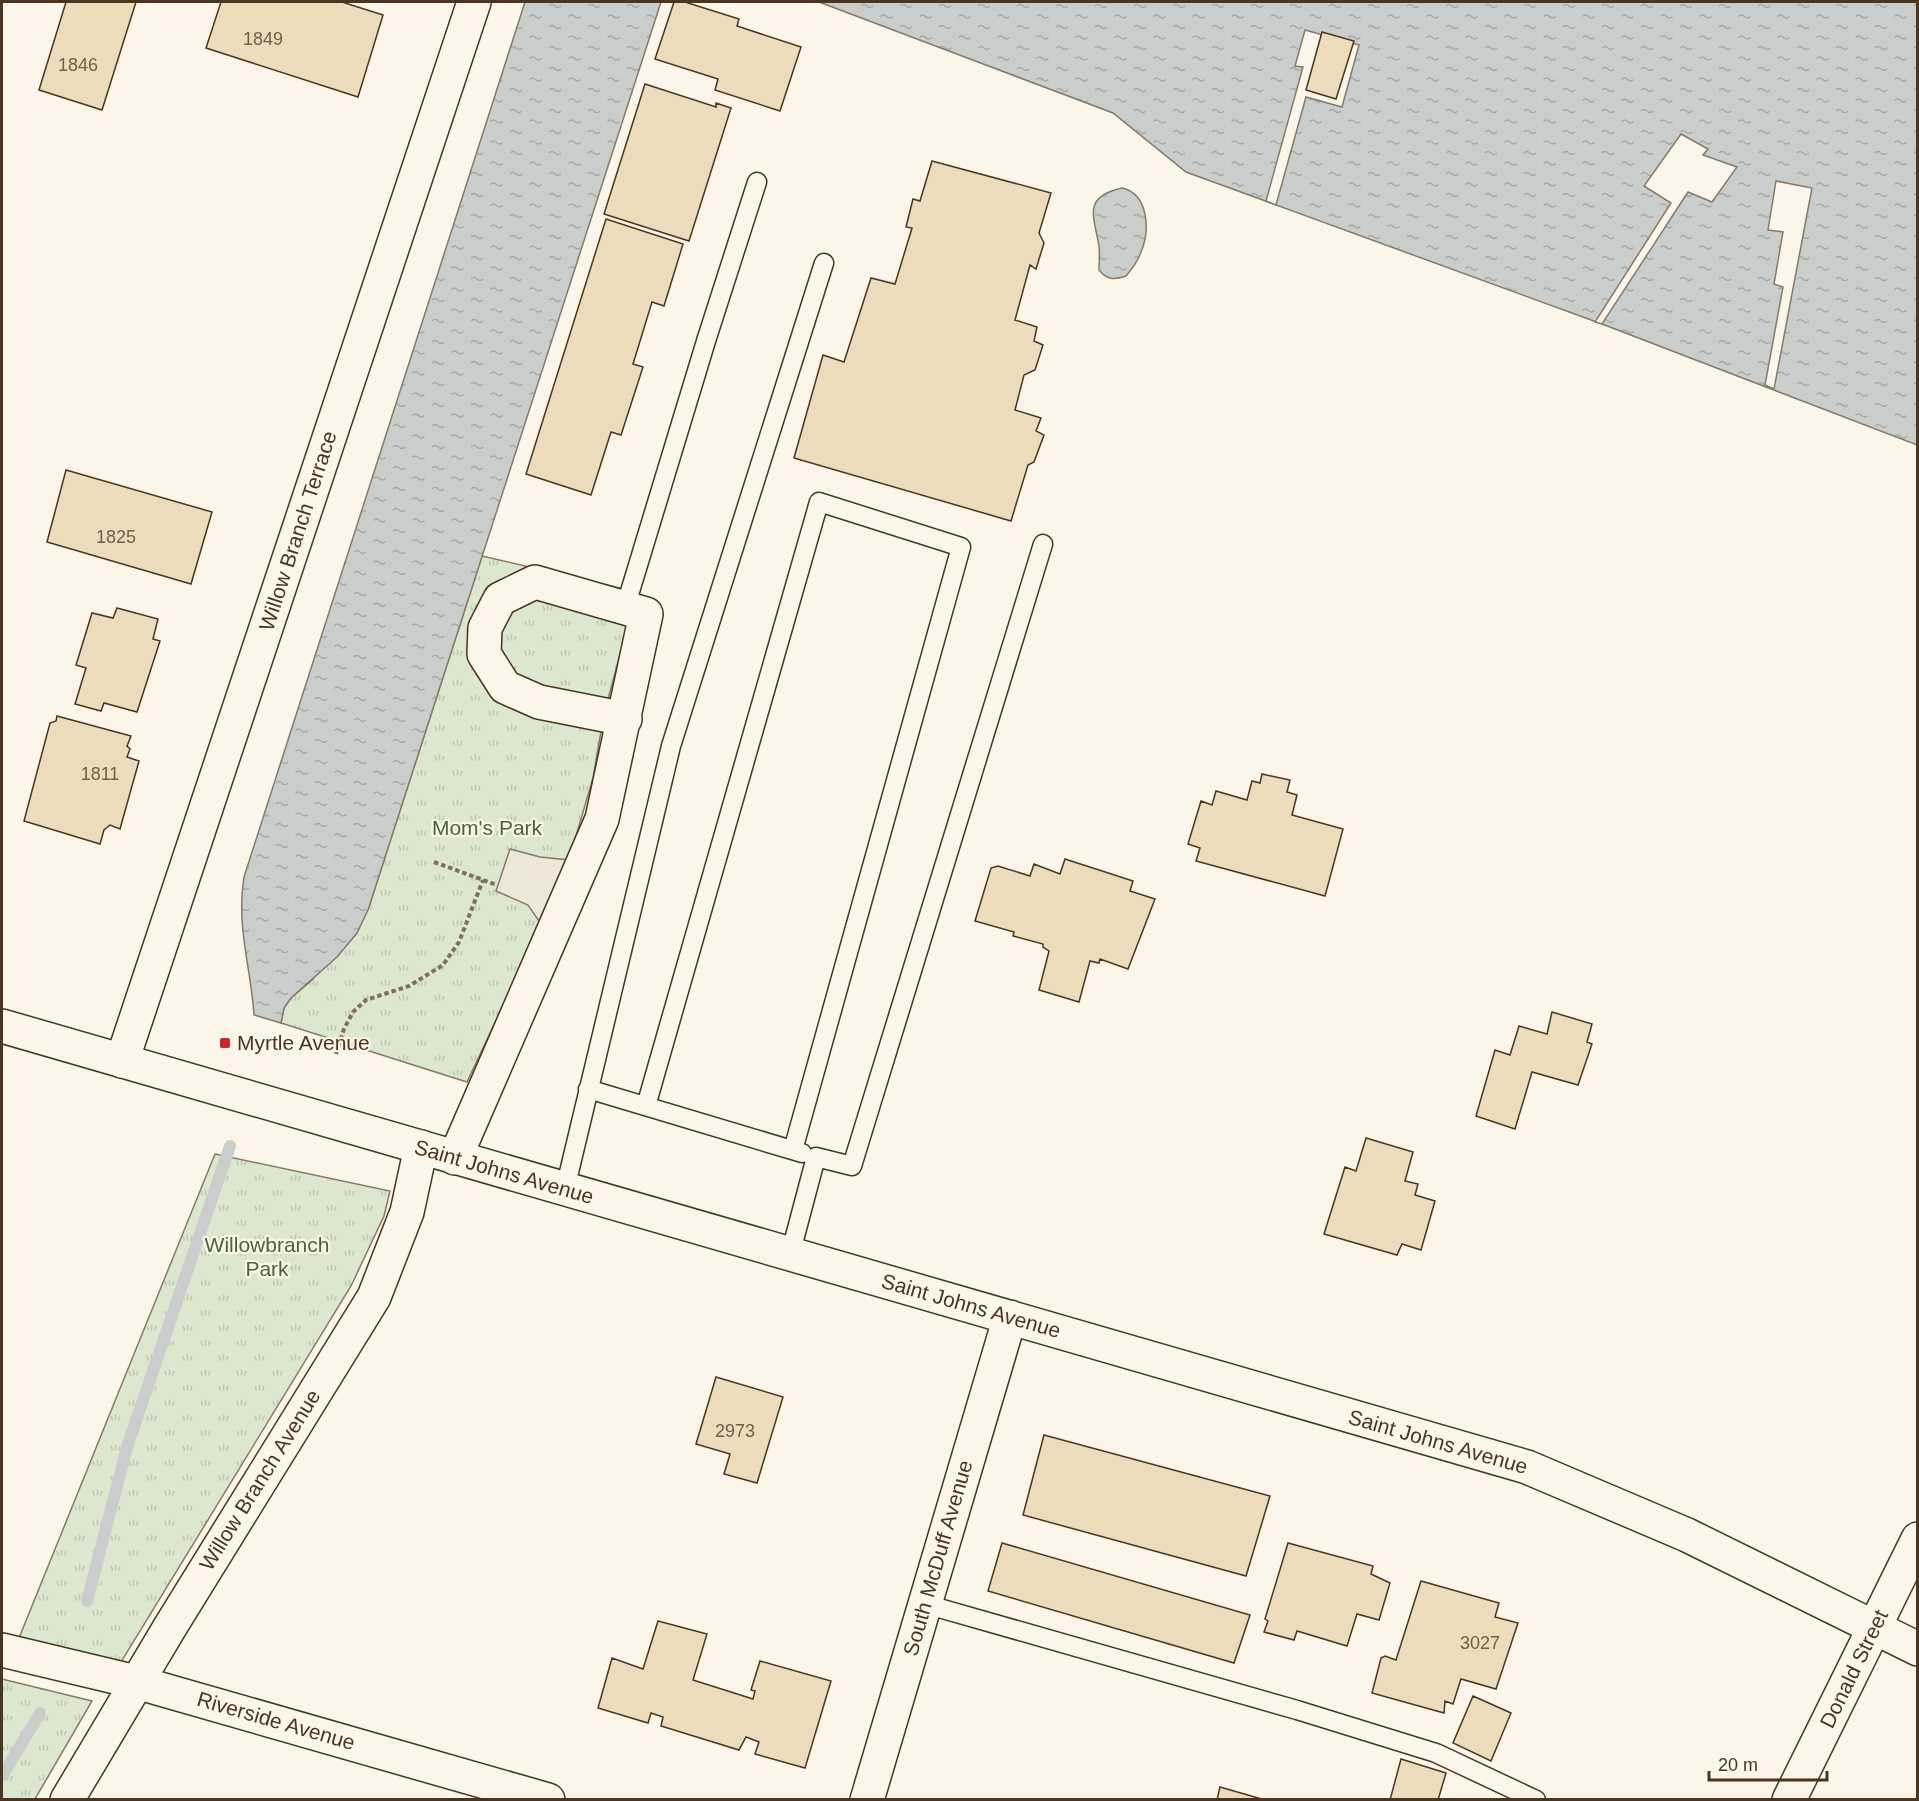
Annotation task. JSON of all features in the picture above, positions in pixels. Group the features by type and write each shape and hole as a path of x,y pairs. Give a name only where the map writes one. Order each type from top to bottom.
{"street":[{"name":"Willow Branch Terrace","path":"122,1061 474,2"},
{"path":"454,1158 602,819 625,719 646,614 535,582 500,599 485,628 484,654 505,687 539,702 625,719"},
{"name":"Saint Johns Avenue","path":"2,1026 1527,1467 1687,1535 1917,1649"},
{"name":"Willow Branch Avenue","path":"67,1800 136,1682 374,1297 407,1212 421,1148"},
{"name":"South McDuff Avenue","path":"867,1800 1010,1317"},
{"name":"Donald Street","path":"1789,1800 1917,1539"},
{"name":"Riverside Avenue","path":"2,1650 136,1682 548,1800"}],"lane":[{"path":"626,608 706,341 757,182"},
{"path":"565,1190 671,746 824,263"},
{"path":"646,1106 819,502 961,547 793,1150"},
{"path":"588,1089 852,1166 1043,544"},
{"path":"790,1254 816,1157"},
{"path":"925,1604 1297,1710 1436,1753 1536,1800"}],"path":[{"path":"434,862 497,885"},
{"path":"336,1054 344,1029 353,1012 366,1000 409,987 443,965 459,942 483,880"}],"green space":[{"name":"Mom's Park","path":"482,556 637,592 604,714 593,778 569,860 467,1082 281,1023 284,1008 291,998 312,980 368,910"},
{"name":"Willowbranch Park","path":"215,1154 390,1191 384,1216 351,1286 118,1667 17,1643"},
{"path":"2,1679 92,1701 35,1799 2,1799"}],"shaded area":[{"path":"510,849 540,857 569,860 541,924 528,905 496,891"}],"water":[{"path":"525,2 661,2 368,910 357,933 337,957 291,998 284,1008 281,1023 254,1015 243,930 244,877"},
{"path":"819,2 1917,2 1917,445 1602,324 1186,172 1113,113"},
{"path":"1122,188 1131,192 1142,205 1146,234 1137,262 1130,271 1126,276 1111,278 1099,270 1094,209 1101,197"}],"pier":[{"path":"1305,30 1359,45 1342,107 1306,97 1276,205 1266,201 1303,67 1295,66"},
{"path":"1681,134 1708,149 1703,155 1737,167 1712,202 1688,192 1602,324 1595,322 1671,203 1644,186"},
{"path":"1776,181 1812,188 1774,389 1765,385 1783,287 1774,284 1783,232 1768,230"}],"building":[{"path":"66,2 136,2 102,110 39,90"},
{"path":"221,2 342,2 383,15 358,97 206,48"},
{"path":"674,2 685,2 739,19 737,26 801,47 780,111 715,90 718,79 655,59"},
{"path":"1322,32 1354,41 1336,99 1306,90"},
{"path":"645,84 716,107 716,103 731,108 689,241 604,214"},
{"path":"932,161 1051,193 1039,233 1044,243 1036,269 1030,265 1015,320 1037,327 1034,341 1043,345 1035,370 1024,375 1015,410 1041,418 1036,431 1044,435 1034,462 1028,465 1011,521 794,458 823,355 844,362 871,278 895,284 912,228 906,227 913,199 920,201"},
{"path":"606,219 683,244 664,306 652,302 633,364 643,367 621,435 611,432 591,495 526,474"},
{"path":"66,470 212,512 191,584 47,542"},
{"path":"117,608 158,619 153,639 160,641 137,712 104,703 101,711 75,704 86,668 76,665 92,613 113,618"},
{"path":"57,716 131,736 127,746 130,749 127,757 139,761 120,829 110,825 104,830 100,844 24,821 50,723 56,721"},
{"path":"1262,774 1290,780 1287,792 1297,795 1292,815 1343,829 1325,896 1196,861 1200,848 1188,844 1201,801 1212,805 1216,791 1247,800 1252,781 1260,783"},
{"path":"1065,859 1133,881 1130,891 1155,899 1128,969 1100,959 1099,963 1090,961 1079,1002 1039,990 1049,951 1043,947 1043,944 1013,936 1014,932 975,921 991,868 998,866 1030,876 1034,864 1060,874"},
{"path":"1552,1012 1592,1024 1587,1042 1592,1044 1578,1085 1532,1072 1515,1129 1476,1116 1495,1050 1510,1055 1519,1026 1547,1034"},
{"path":"1366,1138 1413,1152 1405,1181 1418,1184 1415,1195 1435,1201 1421,1250 1402,1244 1397,1255 1324,1234 1345,1167 1356,1171"},
{"path":"716,1377 783,1397 757,1483 724,1474 730,1454 696,1444"},
{"path":"1044,1435 1270,1496 1246,1576 1023,1515"},
{"path":"1002,1543 1250,1615 1234,1663 988,1591"},
{"path":"1288,1543 1373,1566 1371,1574 1390,1583 1379,1620 1357,1614 1347,1646 1297,1631 1294,1640 1264,1632 1268,1621 1265,1619"},
{"path":"1421,1581 1499,1603 1495,1617 1518,1623 1496,1689 1461,1679 1453,1704 1445,1701 1444,1713 1372,1693 1381,1658 1385,1656 1396,1660"},
{"path":"658,1621 707,1634 693,1680 753,1699 755,1691 751,1690 760,1661 831,1681 805,1768 755,1754 759,1742 746,1737 739,1750 661,1726 663,1717 651,1713 648,1723 598,1708 612,1658 643,1669"},
{"path":"1473,1696 1511,1713 1491,1761 1453,1743"},
{"path":"1401,1759 1446,1773 1438,1800 1390,1800"},
{"path":"1220,1787 1265,1800 1217,1800"}],"waterway":[{"path":"87,1601 128,1444 230,1146"},
{"path":"2,1776 40,1713"}],"place":[{"name":"Myrtle Avenue","path":"225,1043"}]}
